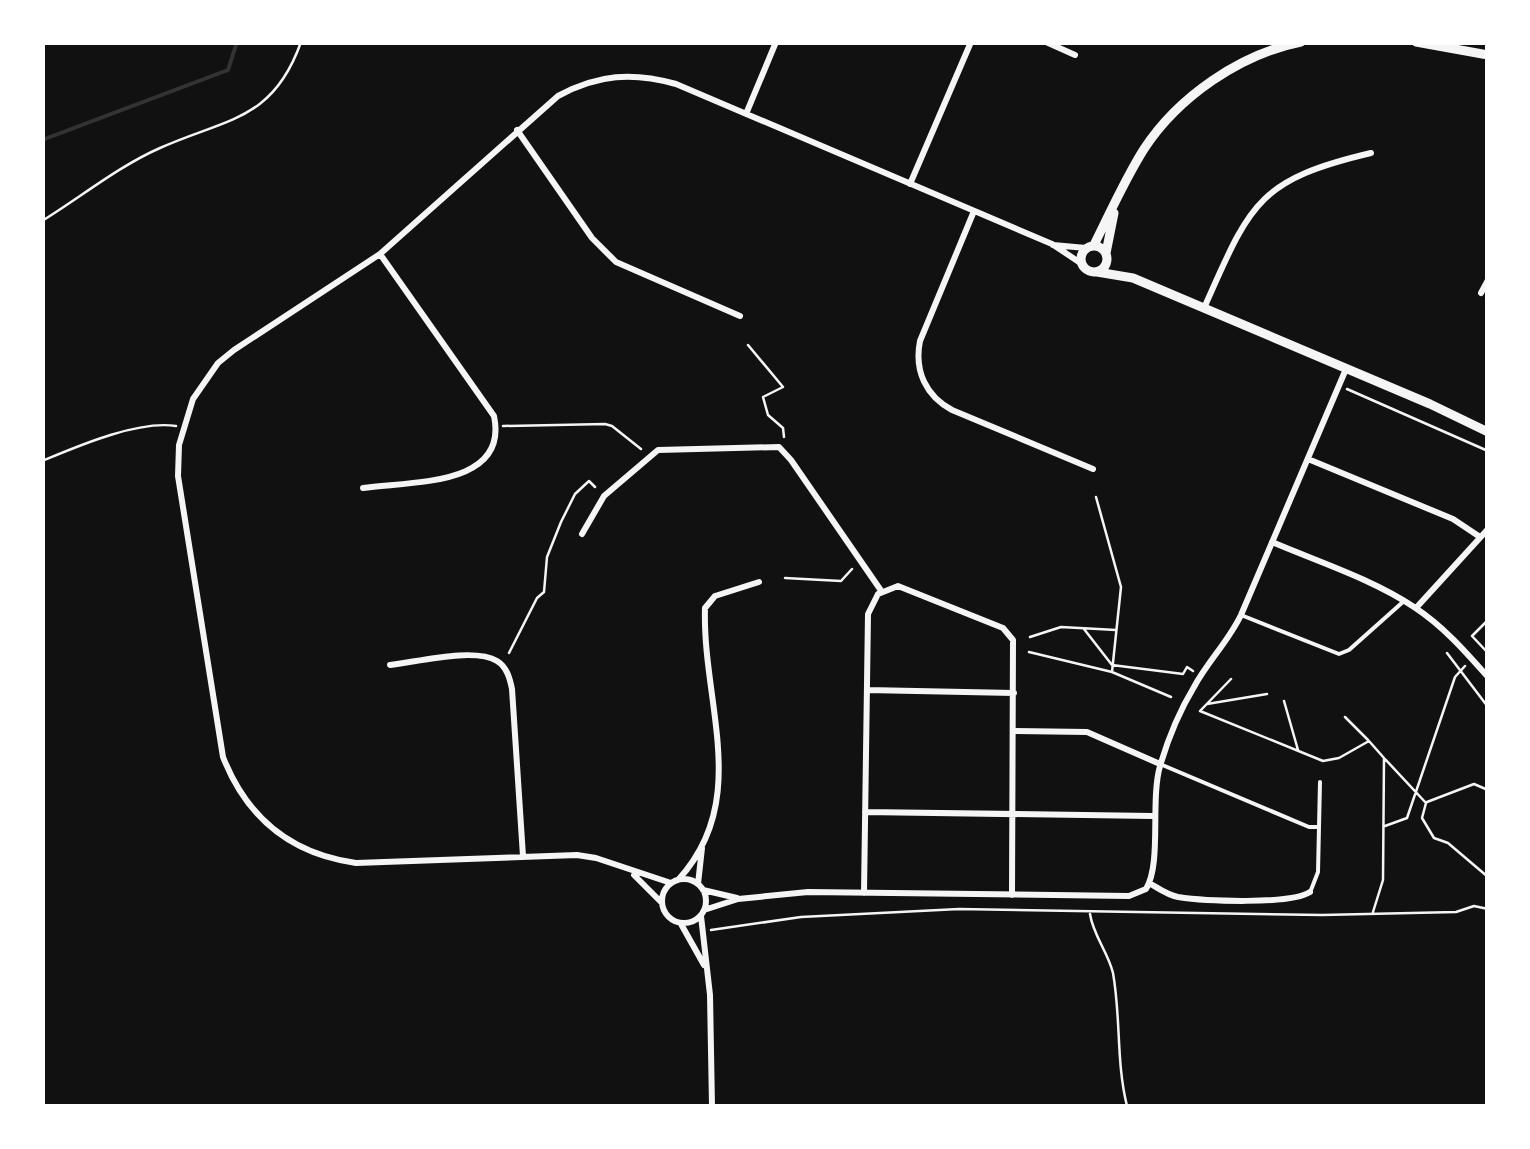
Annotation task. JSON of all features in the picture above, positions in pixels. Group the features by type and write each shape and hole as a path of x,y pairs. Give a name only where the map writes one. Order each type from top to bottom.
{"street":[{"path":"746,114 776,42"},
{"path":"910,184 970,42"},
{"path":"1046,42 1075,55"},
{"path":"1082,264 1081,256 1147,144 1194,95 1248,60 1302,42"},
{"path":"1416,42 1488,56"},
{"path":"738,899 576,855 356,863 334,860 282,838 248,806 230,776 219,738 178,476 182,427 194,399 218,363 380,254 558,96 586,82 616,76 654,78 676,84 1052,244 1088,271 1133,278 1486,429"},
{"path":"517,130 586,229 616,262 740,316"},
{"path":"1204,309 1239,231 1264,199 1293,176 1371,153"},
{"path":"1097,272 1105,267 1117,200"},
{"path":"974,211 920,342 918,362 924,385 952,410 1093,469"},
{"path":"1052,244 1090,246 1133,278"},
{"path":"363,488 475,468 492,452 496,426 486,404 380,254"},
{"path":"1482,293 1488,280"},
{"path":"680,923 738,899 808,892 1130,896 1146,889 1150,883 1160,764 1186,701 1242,615 1346,369"},
{"path":"582,534 604,496 652,454 668,450 779,448 792,460 882,592"},
{"path":"1308,459 1454,520 1480,537"},
{"path":"1416,608 1488,529"},
{"path":"1272,542 1416,608 1453,638 1488,677"},
{"path":"662,903 666,889 702,847 716,810 719,788 705,608 715,596 758,582"},
{"path":"864,893 868,614 874,598 882,592 905,587 1003,628 1013,640 1012,894"},
{"path":"390,665 468,655 488,657 503,666 512,690 523,856"},
{"path":"867,690 1014,693"},
{"path":"1013,731 1087,732 1160,764"},
{"path":"865,812 1153,816"},
{"path":"702,847 712,1106"},
{"path":"629,870 662,903 667,916 691,936 707,970"},
{"path":"1150,883 1176,897 1294,898 1310,892"}],"lane":[{"path":"1242,615 1339,654 1349,650 1404,601"},
{"path":"1160,764 1318,827"},
{"path":"1310,892 1318,872 1320,782"}],"path":[{"path":"42,222 158,148 238,119 273,95 292,66 301,42"},
{"path":"748,345 784,387 763,397 768,415 785,433 779,448"},
{"path":"1339,385 1488,451"},
{"path":"42,461 84,443 161,423 182,427"},
{"path":"496,426 604,424 652,454"},
{"path":"509,653 537,598 544,592 547,557 575,494 589,481 604,496"},
{"path":"1096,496 1120,576 1112,672"},
{"path":"785,578 841,581 861,562"},
{"path":"1488,620 1472,636 1488,652"},
{"path":"1030,637 1061,627 1116,630"},
{"path":"1084,628 1112,665 1183,674 1187,667 1220,690"},
{"path":"1030,652 1112,672 1171,697"},
{"path":"1446,653 1488,707"},
{"path":"1384,826 1407,818 1455,676 1472,659"},
{"path":"1230,679 1200,710 1299,752 1332,761 1369,741"},
{"path":"1206,704 1267,694"},
{"path":"1284,701 1299,752"},
{"path":"1345,717 1426,803"},
{"path":"1373,914 1383,880 1384,758"},
{"path":"1426,803 1474,784 1488,790"},
{"path":"1426,803 1422,818 1434,838 1448,843 1488,877"},
{"path":"704,931 801,917 959,909 1090,914 1373,914 1456,912 1474,906 1488,909"},
{"path":"1090,914 1112,970 1120,1080 1126,1106"}],"waterway":[{"path":"42,140 228,70 237,42"}]}
